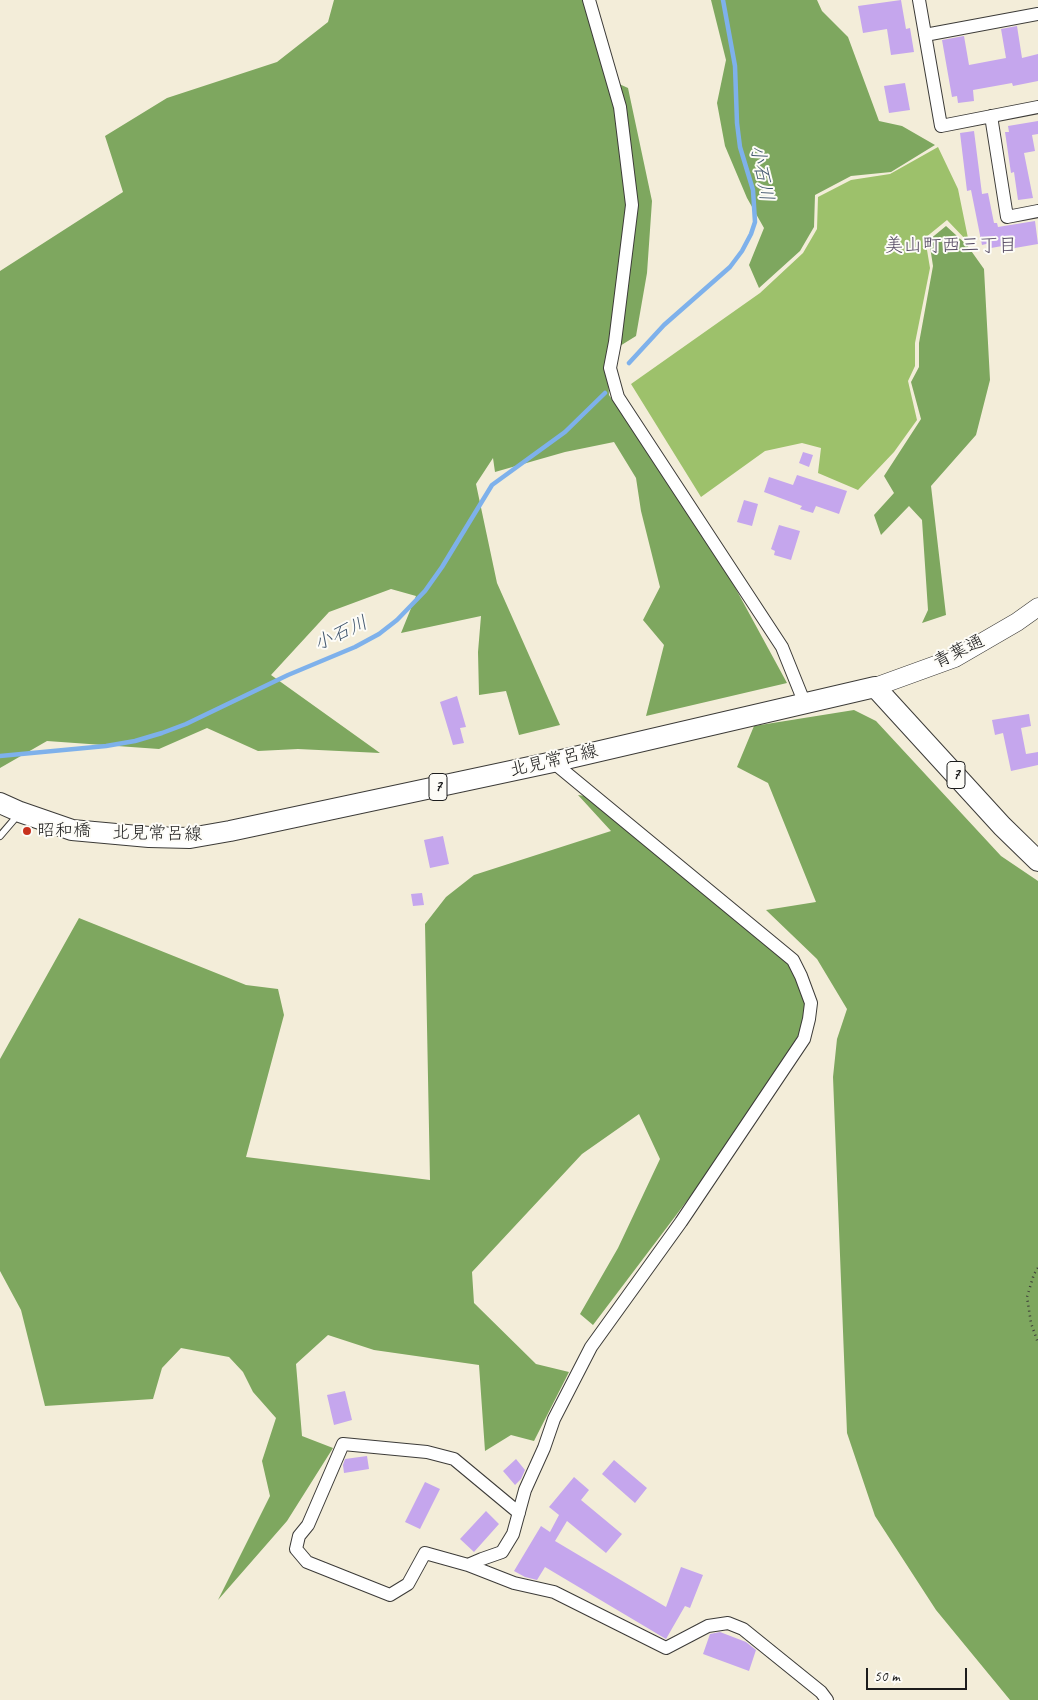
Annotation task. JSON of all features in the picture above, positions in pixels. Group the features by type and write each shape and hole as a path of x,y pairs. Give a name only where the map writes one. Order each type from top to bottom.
{"main road":[{"name":"北見常呂線","path":"0,803 72,830 149,837 190,838 553,762 875,687"},
{"name":"7","path":"875,687 1002,826 1038,861"}],"street":[{"path":"589,0 620,107 632,204 610,368 618,397 782,647 805,704"},
{"path":"919,0 941,126 1038,107"},
{"path":"925,35 1038,14"},
{"path":"991,116 1007,217 1038,212"},
{"name":"青葉通","path":"875,687 955,658 1017,622 1038,607"},
{"path":"468,1565 482,1558 502,1552 513,1534 525,1490 544,1448 554,1419 590,1347 681,1222 804,1038 811,1002 793,960 553,762"},
{"path":"519,1513 454,1459 428,1452 343,1444 308,1525 299,1536 296,1549 307,1562 390,1595 408,1584 424,1553 468,1565 514,1583 554,1592 666,1648 708,1626 728,1623 743,1629 821,1692 828,1700"}],"lane":[{"path":"0,836 20,812"}],"path":[{"path":"1038,1268 1034,1274 1027,1297 1031,1323 1038,1343"}],"green space":[{"path":"334,0 583,0 606,78 628,88 652,201 647,273 636,336 607,354 609,395 712,545 787,683 646,716 664,645 643,620 660,587 641,511 636,478 614,442 565,452 495,472 493,458 476,484 497,583 560,725 519,735 506,691 479,695 478,652 481,616 401,633 416,596 391,589 329,612 271,675 380,753 298,749 258,751 207,728 159,749 47,741 0,768 0,271 123,192 105,136 167,98 277,62 328,22"},
{"path":"711,0 817,0 822,11 848,37 879,121 902,126 935,145 891,172 851,176 815,195 814,227 800,251 759,288 749,265 764,228 747,198 725,146 717,103 726,60"},
{"path":"938,147 958,189 969,243 947,220 925,238 930,268 915,343 915,366 908,381 917,420 894,452 858,490 818,473 821,448 802,443 765,451 701,497 631,384 760,293 803,253 817,229 818,197 851,180 890,174"},
{"path":"946,226 967,245 984,269 990,380 976,435 931,486 946,615 922,623 928,610 922,520 909,506 881,535 874,515 894,493 884,476 921,419 911,382 919,367 919,343 933,266 929,240"},
{"path":"854,710 876,721 1001,856 1038,881 1038,1700 1010,1700 936,1610 875,1516 847,1433 833,1077 837,1039 847,1009 817,959 766,910 816,902 768,783 737,767 754,726"},
{"path":"578,795 592,797 794,967 807,1000 800,1033 711,1169 593,1325 580,1314 618,1248 660,1159 639,1114 582,1154 472,1272 474,1303 536,1364 569,1372 534,1441 511,1435 485,1451 479,1365 374,1350 328,1335 296,1364 302,1436 333,1448 287,1521 218,1600 270,1496 262,1461 276,1418 253,1392 243,1372 229,1357 181,1348 162,1368 153,1399 45,1406 21,1310 0,1271 0,1059 79,918 246,985 278,989 284,1015 246,1157 430,1180 425,924 446,897 474,875 611,831"}],"building":[{"path":"901,0 906,29 910,28 914,52 891,55 887,29 863,33 858,6"},
{"path":"1017,26 1022,58 1038,54 1038,81 1013,86 1012,83 973,90 974,101 958,103 957,96 952,97 942,40 964,36 969,65 1006,58 1001,29"},
{"path":"905,83 910,110 889,113 884,86"},
{"path":"1038,121 1038,134 1032,135 1035,151 1024,153 1033,198 1018,200 1014,172 1011,173 1005,132 1009,132 1008,126"},
{"path":"974,131 982,194 988,193 994,223 997,223 998,227 1035,221 1038,244 1009,249 1008,245 991,248 990,243 982,245 971,190 967,191 960,133"},
{"path":"803,452 813,455 809,467 799,463"},
{"path":"797,475 847,491 839,514 816,506 813,513 800,509 802,506 764,492 769,477 793,485"},
{"path":"744,500 758,504 752,526 737,522"},
{"path":"779,525 800,531 791,560 774,555 775,551 771,549"},
{"path":"457,696 466,727 460,728 464,743 453,745 440,702"},
{"path":"1029,714 1031,726 1021,728 1026,754 1038,752 1038,765 1011,771 1003,733 995,735 992,720"},
{"path":"443,836 449,864 430,868 424,840"},
{"path":"422,893 424,905 413,906 411,894"},
{"path":"345,1391 352,1420 334,1425 327,1395"},
{"path":"367,1456 369,1469 344,1473 343,1465 345,1459"},
{"path":"516,1459 525,1470 521,1479 515,1485 503,1471"},
{"path":"614,1460 647,1488 635,1503 602,1474"},
{"path":"574,1477 589,1490 581,1500 622,1534 606,1553 567,1521 555,1541 666,1607 681,1567 703,1575 690,1608 685,1606 666,1639 545,1567 537,1580 525,1577 514,1571 541,1526 550,1532 559,1515 549,1507"},
{"path":"425,1482 440,1489 420,1529 405,1522"},
{"path":"486,1511 499,1524 474,1552 460,1539"},
{"path":"720,1632 746,1642 756,1650 749,1671 703,1654 710,1634"}],"waterway":[{"name":"小石川","path":"629,363 664,325 730,267 742,251 755,222 753,190 740,147 737,123 735,66 723,0"},
{"name":"小石川","path":"0,756 106,746 135,741 162,733 186,724 288,675 355,647 379,634 397,620 425,591 442,567 492,485 565,432 605,393"}],"place":[{"name":"昭和橋","path":"27,831"}],"district":[{"name":"美山町西三丁目","path":"951,246"}]}
